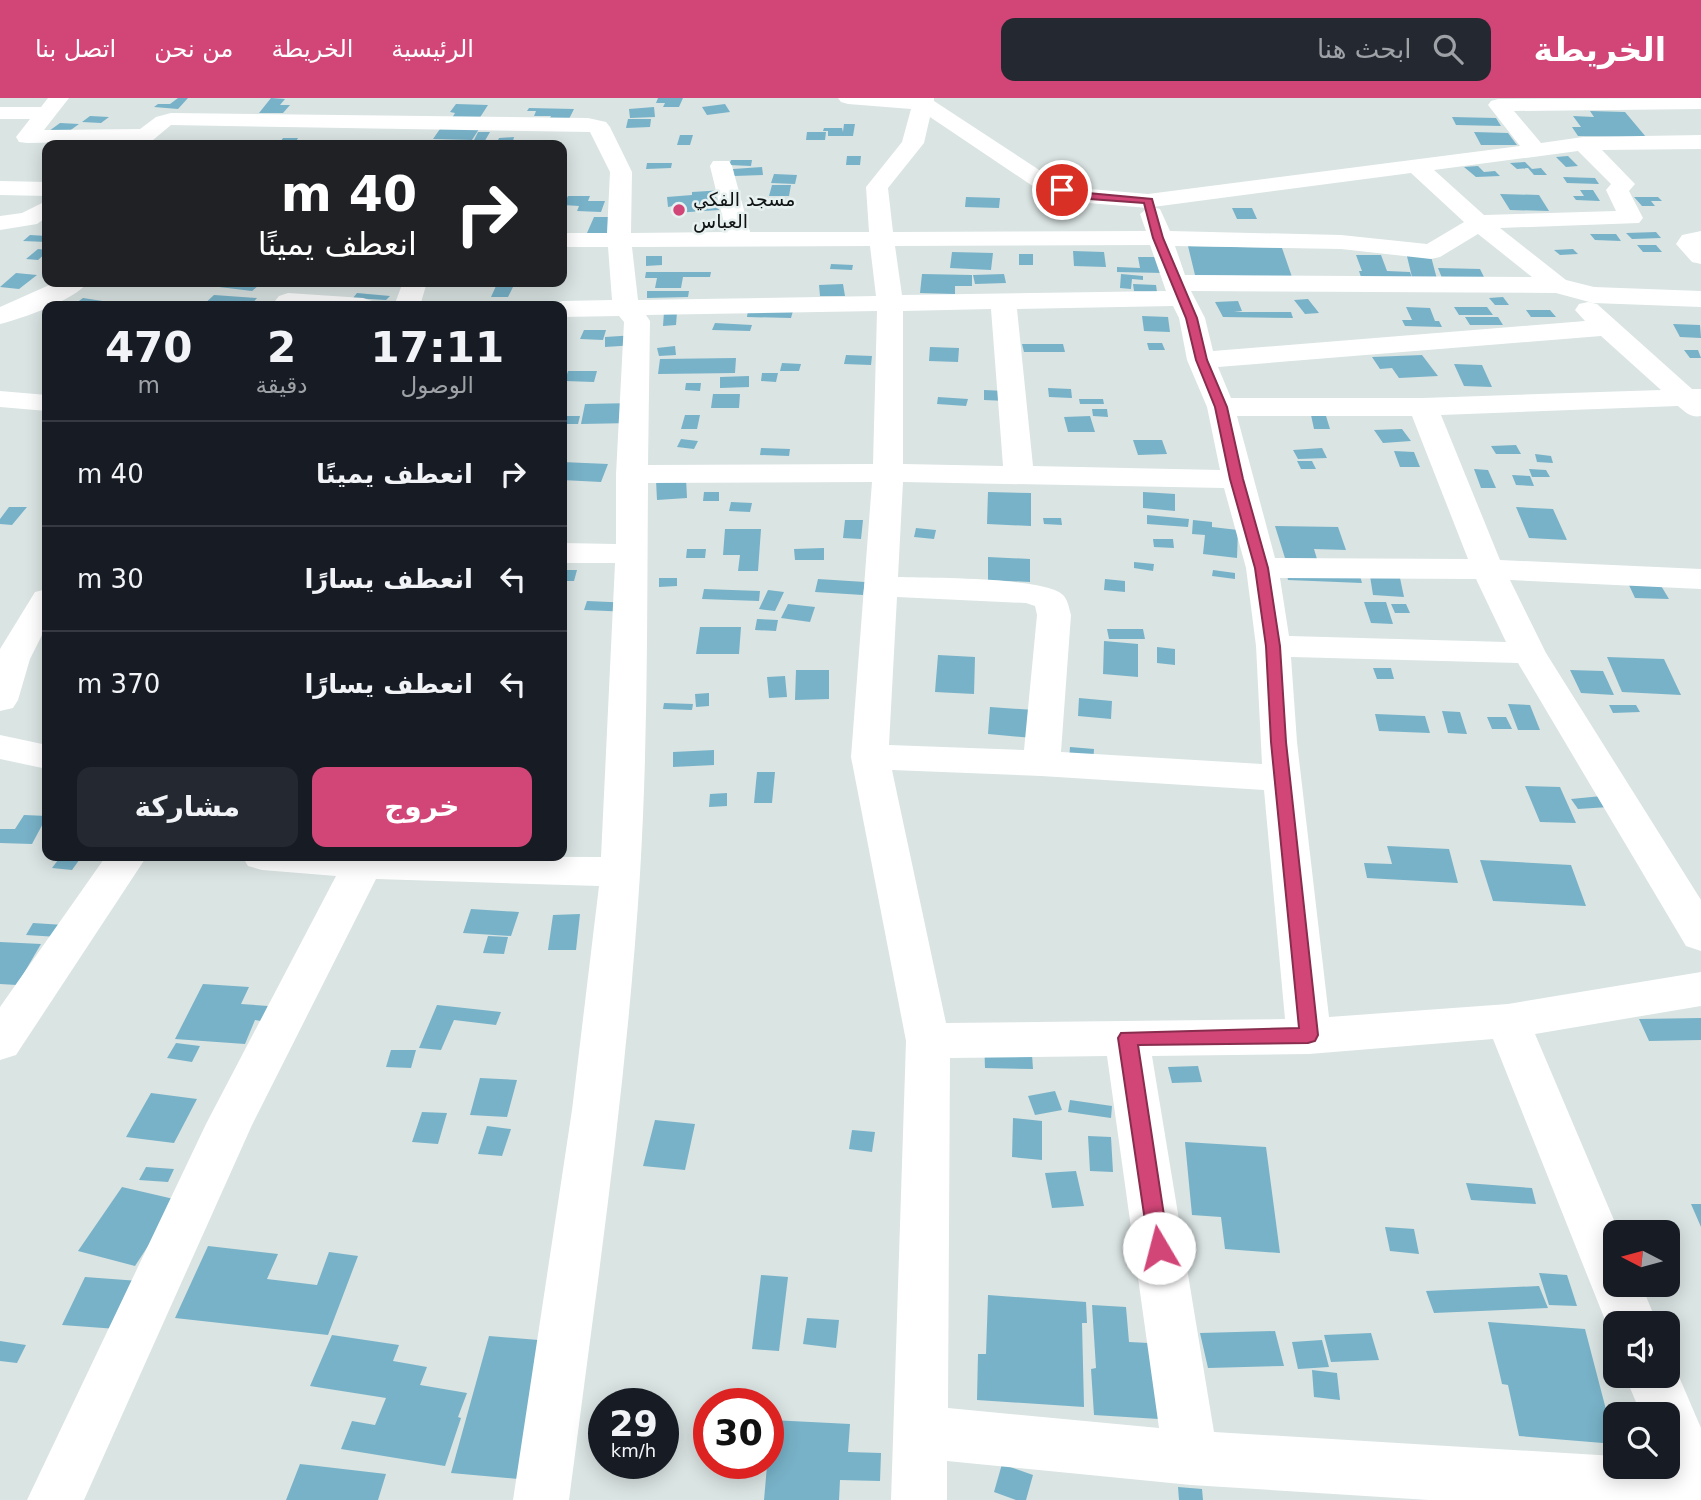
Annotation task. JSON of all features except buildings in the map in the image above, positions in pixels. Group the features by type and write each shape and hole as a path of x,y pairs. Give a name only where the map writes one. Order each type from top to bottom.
{"street":[{"path":"188,120 205,98"},
{"path":"403,140 439,98"},
{"path":"848,98 924,101 1048,186 1076,195 1148,201 1583,144 1701,142"},
{"path":"1535,150 1498,105 1701,100"},
{"path":"919,1500 928,1041 870,757 888,473 890,301 877,187 912,143 924,101"},
{"path":"1613,102 1654,142"},
{"path":"53,105 27,137 145,135 167,120 588,124 598,127 621,172 619,240 626,307 637,321 631,474 632,554 620,873 606,1019 541,1500"},
{"path":"0,113 53,105"},
{"path":"211,137 226,122"},
{"path":"1431,252 1479,223 1504,220 1631,218 1617,190 1624,184 1583,144"},
{"path":"1415,165 1479,223 1608,327 1696,403"},
{"path":"722,166 740,240"},
{"path":"0,188 42,203"},
{"path":"1148,201 1158,238 1192,318 1201,360 1221,407 1237,479 1262,568 1273,646 1282,778 1308,1035"},
{"path":"0,223 29,219 42,208"},
{"path":"567,240 1158,238 1341,242 1431,252 1593,295 1701,299"},
{"path":"1701,238 1690,240 1688,244 1701,257"},
{"path":"567,309 1003,300 1178,290 1557,285"},
{"path":"0,316 66,287"},
{"path":"289,301 301,287"},
{"path":"1003,300 1018,475"},
{"path":"1201,360 1608,327"},
{"path":"1,400 42,402"},
{"path":"1221,407 1696,403"},
{"path":"1423,407 1488,569 1529,653 1701,935"},
{"path":"631,474 888,473 1237,479"},
{"path":"567,553 632,554"},
{"path":"1262,568 1488,569 1701,579"},
{"path":"882,586 1030,593 1049,600 1054,615 1041,762"},
{"path":"0,700 7,668 42,606"},
{"path":"1273,646 1529,653"},
{"path":"0,747 42,756"},
{"path":"870,757 1041,762 1282,778"},
{"path":"0,1042 124,861"},
{"path":"325,861 620,873"},
{"path":"55,1500 229,1124 363,864"},
{"path":"928,1041 1308,1035 1508,1021 1701,989"},
{"path":"1508,1021 1625,1311"},
{"path":"1127,1038 1191,1458"},
{"path":"922,1432 1191,1458 1700,1491 1657,1388"}],"place":[{"name":"مسجد الفكي العباس","path":"679,210"}],"route":[{"path":"1062,190 1076,195 1148,201 1158,238 1181,298 1192,318 1201,360 1221,407 1237,479 1262,568 1273,646 1279,742 1308,1035 1127,1038 1159,1248"}]}
